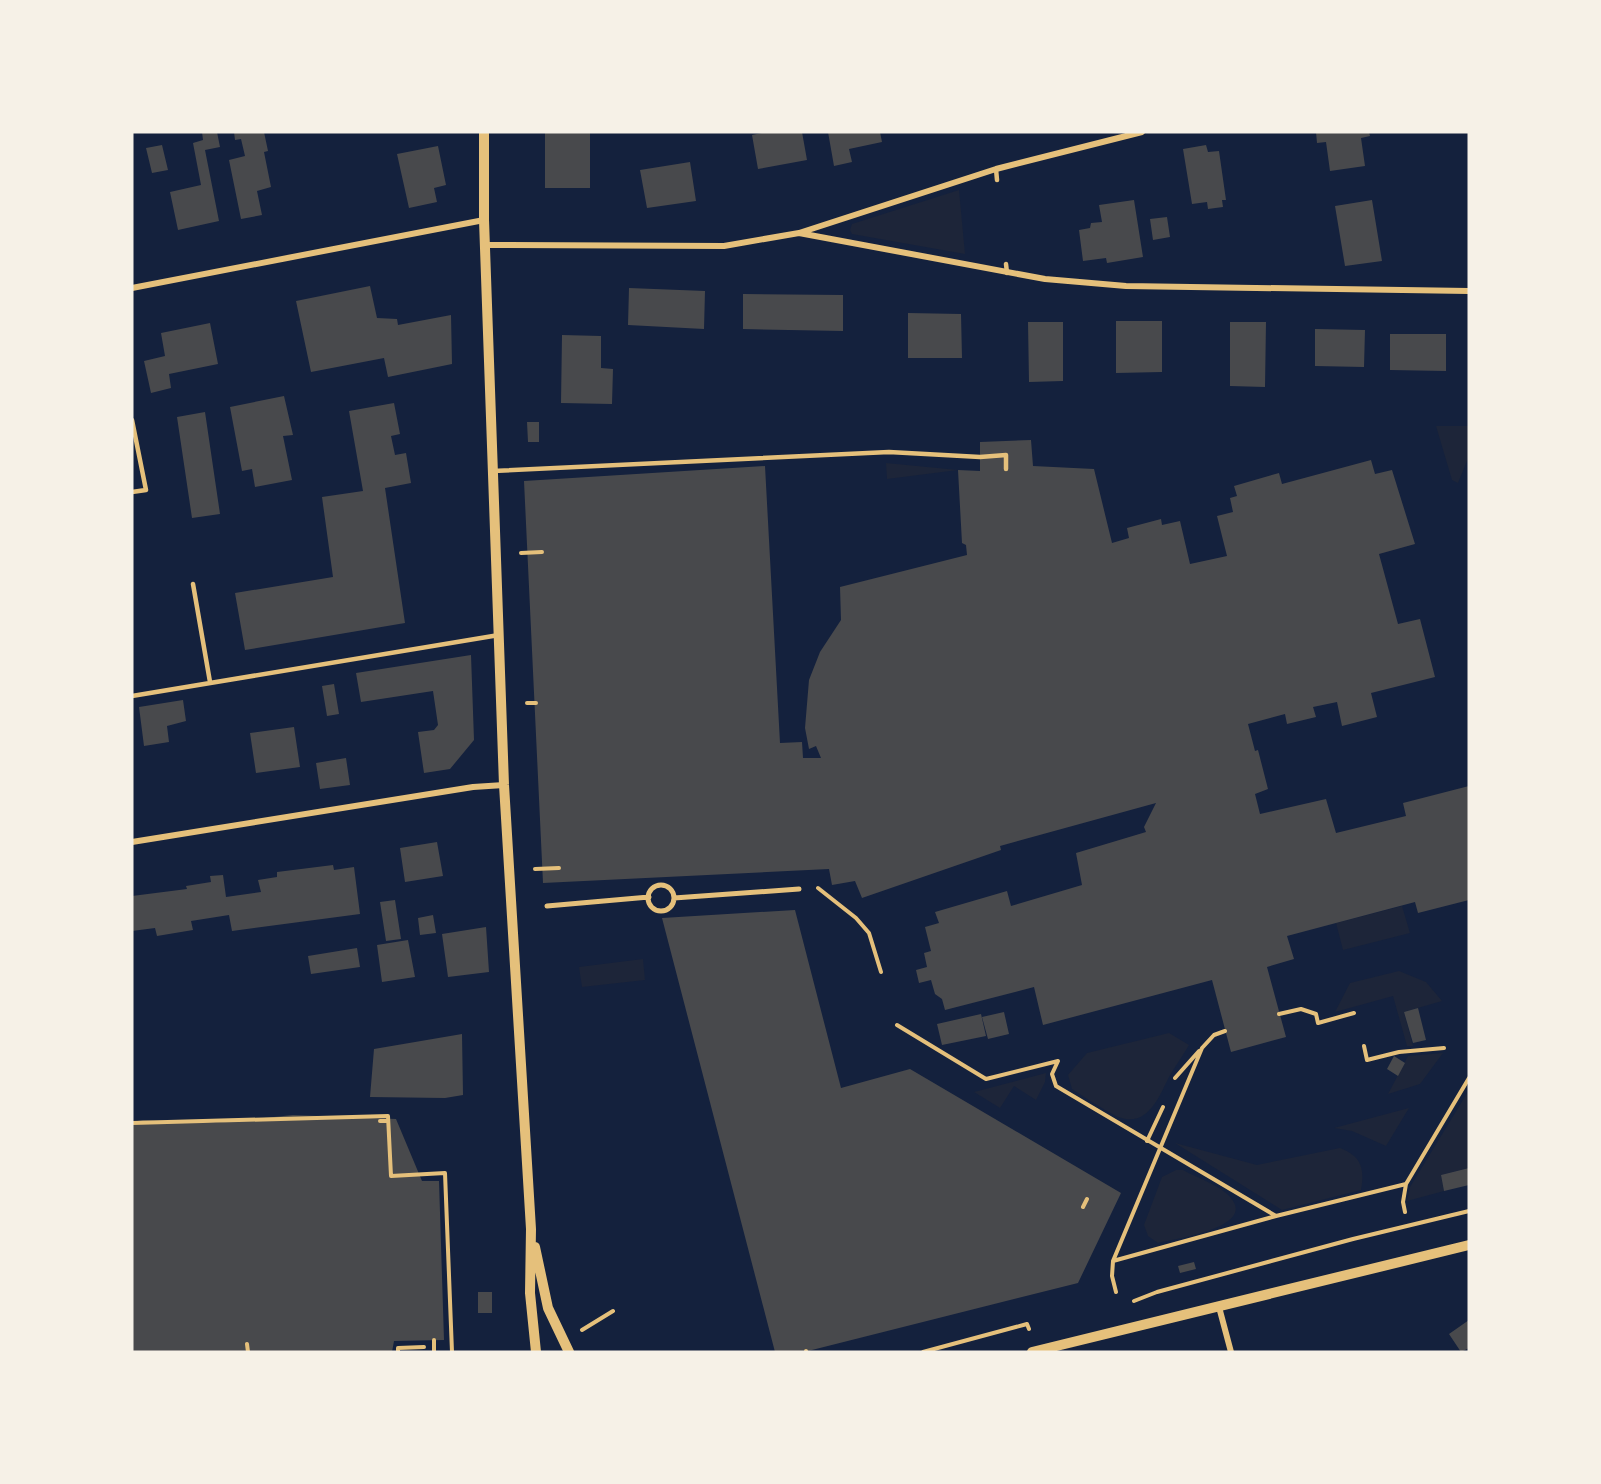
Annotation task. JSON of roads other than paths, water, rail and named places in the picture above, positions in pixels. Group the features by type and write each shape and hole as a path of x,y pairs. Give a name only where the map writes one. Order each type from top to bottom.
{"street":[{"path":"484,132 484,220 504,785 531,1229 530,1293 536,1352"},
{"path":"485,245 724,246 800,233 996,169 1142,132"},
{"path":"132,288 484,220"},
{"path":"800,233 1007,273 1126,286 1469,291"},
{"path":"132,842 473,787 504,785"},
{"path":"660,885 668,887 674,898 672,906 661,911 651,905 649,897 652,889 660,885"},
{"path":"674,898 799,889"},
{"path":"547,906 649,897"},
{"path":"531,1229 548,1308 569,1352"},
{"path":"1032,1352 1469,1245"},
{"path":"1219,1307 1231,1352"}],"lane":[{"path":"996,169 998,180"},
{"path":"1006,264 1007,273"},
{"path":"132,420 146,490 132,492"},
{"path":"493,471 889,452 978,457 1006,455 1006,469"},
{"path":"193,584 210,682"},
{"path":"132,696 499,635"}]}
